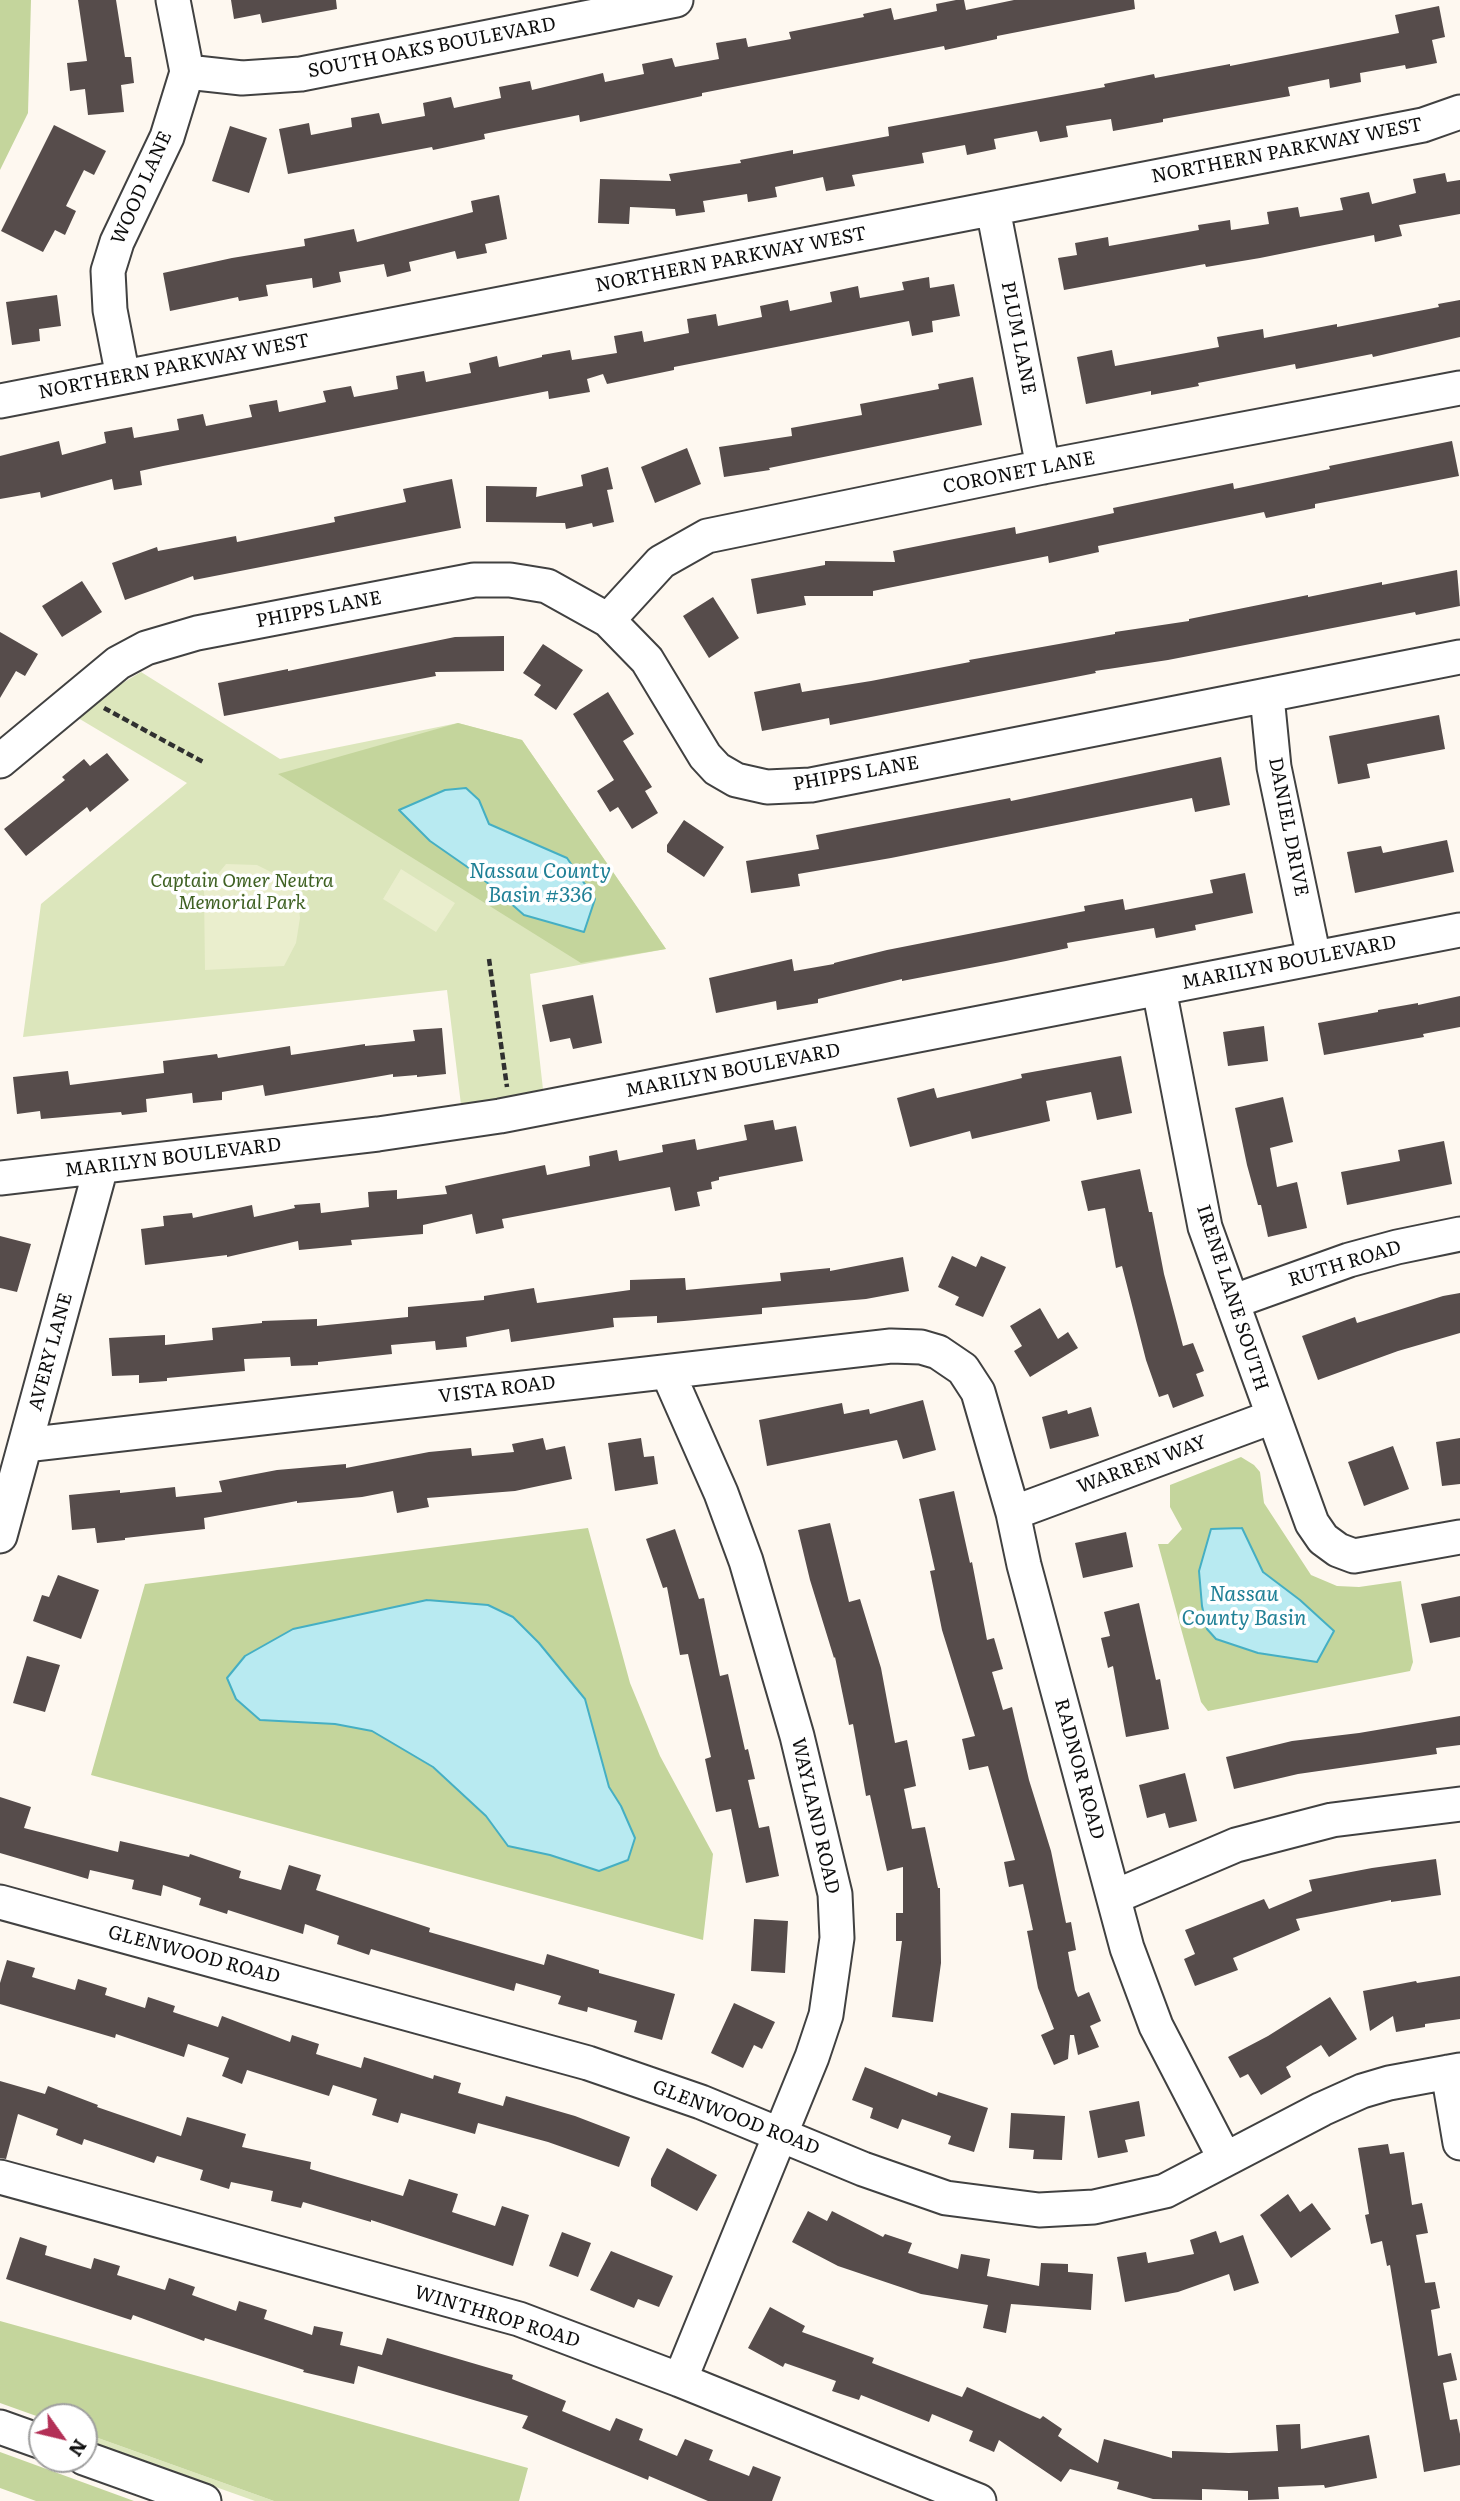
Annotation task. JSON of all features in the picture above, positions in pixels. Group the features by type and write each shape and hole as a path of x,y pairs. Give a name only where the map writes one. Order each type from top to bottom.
{"street":[{"name":"WOOD LANE","path":"123,377 110,310 108,271 117,242 167,137 187,72 173,0"},
{"name":"SOUTH OAKS BOULEVARD","path":"187,72 242,78 301,74 676,0"},
{"name":"NORTHERN PARKWAY WEST","path":"0,401 1423,125 1460,112"},
{"name":"PLUM LANE","path":"993,209 1043,467"},
{"name":"CORONET LANE","path":"608,620 661,562 707,536 1043,467 1460,388"},
{"name":"PHIPPS LANE","path":"0,761 118,663 146,648 185,637 474,580 510,580 547,586 608,620 648,660 705,756 718,769 736,780 767,787 811,785 1460,657"},
{"name":"DANIEL DRIVE","path":"1267,696 1274,767 1314,958"},
{"name":"MARILYN BOULEVARD","path":"0,1178 378,1134 511,1114 1460,930"},
{"name":"IRENE LANE SOUTH","path":"1159,989 1205,1227 1312,1523 1323,1539 1338,1550 1354,1556 1460,1537"},
{"name":"AVERY LANE","path":"0,1536 101,1167"},
{"name":"RUTH ROAD","path":"1232,1301 1349,1260 1460,1234"},
{"name":"VISTA ROAD","path":"25,1445 891,1346 921,1347 938,1352 963,1369"},
{"name":"RADNOR ROAD","path":"963,1369 978,1392 1013,1513 1024,1565 1127,1948 1156,2026 1225,2159"},
{"name":"WAYLAND ROAD","path":"668,1373 721,1493 746,1561 797,1736 835,1894 837,1938 825,2015 812,2057 680,2379"},
{"name":"WARREN WAY","path":"1013,1513 1272,1417"},
{"path":"1114,1897 1236,1845 1332,1820 1460,1804"},
{"name":"GLENWOOD ROAD","path":"0,1902 588,2063 701,2102 863,2169 946,2199 1039,2210 1094,2207 1165,2190 1362,2091 1454,2071"},
{"path":"1454,2071 1460,2143"},
{"name":"WINTHROP ROAD","path":"0,2177 519,2319 680,2379 979,2501"},
{"path":"0,2427 28,2437"},
{"path":"98,2463 204,2501"}],"path":[{"path":"80,694 205,763"},
{"path":"489,960 511,1114"}],"green space":[{"path":"0,0 31,0 28,113 0,170"},
{"name":"Captain Omer Neutra Memorial Park","path":"141,672 280,759 458,723 522,740 666,949 530,974 545,1107 463,1121 447,990 23,1037 41,904 187,783 63,709 104,674 121,684"},
{"path":"458,723 522,740 666,949 581,963 278,774"},
{"path":"226,864 257,865 283,878 297,895 300,918 296,943 284,966 205,970 204,891"},
{"path":"401,869 455,903 436,932 383,899"},
{"path":"1241,1457 1260,1472 1264,1503 1311,1575 1337,1586 1359,1587 1401,1581 1413,1662 1410,1671 1208,1711 1201,1702 1158,1544 1168,1544 1182,1529 1170,1507 1170,1485"},
{"path":"588,1528 630,1683 660,1756 713,1854 703,1940 91,1775 145,1584","holes":["427,1600 488,1605 513,1617 539,1643 585,1699 609,1787 621,1806 550,1855 508,1846 486,1816 432,1767 372,1731 335,1724 295,1722 389,1609"]},
{"path":"0,2321 528,2468 519,2501 274,2501 98,2438 98,2403 28,2403 28,2413 0,2403"},
{"path":"98,2438 274,2501 255,2501 98,2445"},
{"path":"0,2452 28,2462 28,2473 57,2473 134,2501 36,2501 0,2488"}],"water":[{"name":"Nassau County Basin #336","path":"466,788 479,800 489,824 567,858 595,899 584,932 524,915 476,873 430,841 399,810 445,790"},
{"name":"Nassau County Basin","path":"1242,1528 1263,1572 1300,1600 1334,1631 1317,1662 1258,1653 1216,1639 1207,1629 1199,1571 1211,1529"},
{"path":"427,1600 488,1605 513,1617 539,1643 585,1699 609,1787 635,1838 628,1860 599,1871 550,1855 508,1846 486,1816 433,1767 372,1731 335,1724 260,1720 236,1699 227,1678 245,1656 293,1629"}],"building":[{"path":"78,0 116,0 125,57 131,57 134,83 121,85 124,112 88,115 85,89 70,91 67,63 87,61"},
{"path":"231,0 336,0 337,9 262,23 260,14 234,19"},
{"path":"964,0 966,10 1014,0 1134,0 1135,9 997,36 997,39 945,50 944,46 702,93 702,96 580,122 579,115 484,134 485,139 433,150 432,147 288,174 279,129 309,123 311,135 352,127 351,118 379,113 382,124 425,116 423,103 451,97 454,108 501,98 499,87 530,81 532,90 603,73 605,82 644,74 642,64 672,58 675,67 719,59 716,43 746,38 748,47 791,39 789,32 864,17 863,14 891,8 894,20 937,11 936,4"},
{"path":"1439,6 1445,37 1432,40 1437,63 1406,69 1405,65 1360,73 1361,82 1330,88 1329,79 1288,87 1290,96 1113,131 1111,119 1066,126 1068,137 1040,142 1037,131 994,139 996,149 967,155 965,145 922,153 924,163 852,175 855,186 826,191 823,177 775,187 777,197 748,202 747,194 703,201 705,212 676,216 675,209 630,207 629,224 598,223 600,179 671,181 669,174 741,163 740,160 793,150 793,154 889,136 888,127 1105,87 1104,84 1154,74 1155,78 1230,66 1399,33 1395,15"},
{"path":"54,125 106,151 94,175 84,170 66,206 76,211 65,235 55,230 43,252 1,231"},
{"path":"230,126 267,138 249,193 212,181"},
{"path":"1445,173 1447,182 1460,180 1460,214 1399,225 1402,236 1375,242 1374,235 1260,258 1206,267 1205,264 1064,290 1058,258 1077,255 1075,243 1108,237 1109,246 1199,230 1198,225 1230,220 1231,230 1269,224 1267,212 1298,207 1300,217 1343,210 1340,198 1369,192 1372,204 1416,193 1413,179"},
{"path":"499,195 507,239 485,244 487,253 457,259 455,251 409,262 411,271 387,277 384,264 339,272 341,282 313,288 312,278 266,285 268,296 239,301 238,297 170,311 163,273 305,246 304,239 354,229 357,242 473,212 471,201"},
{"path":"929,277 930,288 954,284 960,316 932,321 933,332 912,336 909,321 674,367 674,370 607,384 603,374 587,379 590,392 549,399 548,391 163,466 140,471 142,485 114,490 112,479 41,498 40,492 0,499 0,456 59,441 62,455 106,443 104,432 132,427 134,438 179,430 177,419 203,414 206,426 252,417 249,405 277,400 279,412 326,402 323,391 351,386 354,397 398,389 396,376 424,371 426,382 471,373 469,363 497,356 499,367 570,350 572,360 617,353 614,336 642,331 644,342 689,333 687,319 716,314 718,326 762,317 760,306 788,300 790,311 832,302 830,292 858,286 860,298 904,290 902,282"},
{"path":"57,295 61,326 39,329 40,341 12,345 6,302"},
{"path":"1460,300 1460,337 1373,357 1372,354 1296,369 1295,364 1198,383 1199,386 1151,395 1151,391 1086,404 1077,357 1112,350 1115,366 1219,347 1217,337 1263,329 1264,338 1337,324 1337,327 1439,307 1438,304"},
{"path":"973,377 982,425 769,468 770,470 724,477 719,447 792,436 791,428 862,415 860,404 939,389 938,384"},
{"path":"1452,441 1459,476 1315,504 1315,508 1266,518 1264,512 1098,546 1099,552 1049,563 1048,556 873,591 873,596 804,596 806,605 757,614 751,579 825,565 825,561 895,562 893,551 1015,527 1016,534 1114,513 1113,508 1233,483 1234,489"},
{"path":"687,448 701,484 655,503 641,467"},
{"path":"608,467 613,489 607,490 614,522 593,527 592,523 566,529 565,523 486,522 486,486 537,487 536,497 583,486 581,475"},
{"path":"452,479 461,528 194,580 193,576 125,600 112,563 157,547 158,551 236,536 237,542 335,522 334,517 406,502 403,489"},
{"path":"1457,570 1460,606 1095,671 1096,673 830,725 829,718 762,731 754,692 800,683 802,692 871,681 1115,632 1189,621 1308,595 1382,582 1382,585"},
{"path":"82,581 102,612 62,637 42,606"},
{"path":"713,597 739,638 709,658 683,616"},
{"path":"0,632 38,654 25,676 16,671 0,698"},
{"path":"504,636 504,671 435,672 436,676 224,716 218,683 455,637"},
{"path":"543,644 583,670 556,710 534,695 541,685 523,673"},
{"path":"608,692 634,734 623,741 652,787 645,791 658,813 632,829 618,807 610,812 597,791 614,780 573,714"},
{"path":"1439,715 1445,749 1367,764 1370,778 1338,784 1329,736"},
{"path":"107,753 129,780 90,812 87,807 26,856 4,829 65,780 62,777 84,759 90,766"},
{"path":"1221,757 1230,805 1195,812 1192,798 798,874 800,886 751,893 746,861 819,849 816,835 1010,798 1011,801"},
{"path":"684,820 724,847 704,877 667,852 667,845"},
{"path":"1447,840 1454,872 1355,893 1347,852 1381,846 1383,853"},
{"path":"1245,873 1253,913 1195,925 1196,930 1156,938 1154,928 1067,943 1068,948 902,979 818,999 818,1003 777,1010 776,1001 716,1013 709,978 792,959 794,971 834,964 887,950 1085,911 1084,906 1123,899 1125,910 1213,893 1210,880"},
{"path":"593,995 602,1043 573,1049 570,1038 550,1042 542,1005"},
{"path":"1460,996 1460,1027 1423,1034 1424,1037 1324,1055 1318,1023"},
{"path":"1264,1026 1268,1061 1228,1066 1223,1032"},
{"path":"442,1028 446,1074 393,1077 393,1074 265,1096 263,1085 222,1092 222,1100 193,1103 192,1093 146,1099 147,1112 122,1115 121,1112 41,1119 40,1111 17,1114 13,1077 68,1071 70,1085 164,1073 163,1061 217,1054 218,1058 290,1046 291,1055 365,1044 415,1041 413,1030"},
{"path":"1121,1056 1132,1113 1097,1120 1091,1092 1046,1101 1050,1121 972,1139 970,1131 910,1147 897,1098 934,1088 937,1098 1022,1078 1021,1074"},
{"path":"1283,1097 1293,1142 1270,1148 1277,1187 1297,1182 1307,1228 1268,1237 1261,1205 1258,1205 1247,1165 1235,1108"},
{"path":"773,1120 775,1130 796,1126 803,1161 719,1177 719,1180 711,1182 712,1189 697,1192 700,1206 675,1211 670,1187 502,1219 504,1228 476,1234 472,1214 423,1225 423,1234 351,1240 352,1245 299,1250 298,1241 227,1257 145,1265 141,1229 164,1226 163,1216 192,1213 193,1218 252,1205 254,1217 295,1208 294,1205 320,1203 321,1213 369,1207 368,1192 397,1190 397,1199 447,1194 445,1186 545,1165 547,1175 590,1166 589,1156 617,1150 619,1161 663,1152 662,1145 695,1139 697,1150 747,1140 744,1125"},
{"path":"1444,1141 1452,1184 1347,1205 1341,1172 1400,1161 1398,1150"},
{"path":"1140,1169 1183,1346 1193,1343 1204,1371 1196,1374 1204,1396 1173,1408 1168,1394 1159,1397 1146,1360 1122,1266 1116,1268 1105,1208 1088,1211 1081,1181"},
{"path":"0,1236 31,1244 17,1292 0,1288"},
{"path":"952,1256 976,1267 981,1256 1006,1267 983,1317 955,1305 959,1297 938,1287"},
{"path":"903,1257 909,1291 866,1299 762,1308 762,1314 684,1321 657,1323 657,1316 613,1318 614,1327 511,1342 509,1329 466,1337 467,1347 436,1350 435,1341 391,1345 392,1354 318,1362 318,1365 291,1366 290,1357 244,1359 245,1371 167,1378 167,1381 139,1383 139,1375 112,1376 109,1338 165,1335 165,1345 213,1340 212,1328 262,1321 317,1319 317,1326 408,1317 408,1307 484,1300 484,1296 534,1288 537,1303 630,1290 630,1280 685,1278 686,1290 781,1281 780,1273 830,1268 830,1271"},
{"path":"1460,1293 1460,1333 1398,1351 1318,1380 1302,1336 1355,1317 1357,1323"},
{"path":"1040,1308 1058,1339 1068,1332 1078,1348 1030,1377 1014,1351 1022,1346 1010,1326"},
{"path":"923,1400 936,1450 903,1459 897,1440 767,1466 759,1420 842,1403 844,1414 869,1409 870,1414"},
{"path":"1091,1407 1099,1436 1050,1449 1042,1417 1067,1410 1068,1414"},
{"path":"543,1438 546,1450 565,1446 572,1479 515,1491 427,1498 429,1507 397,1513 393,1491 362,1497 297,1501 204,1518 205,1529 125,1540 97,1543 95,1528 72,1530 69,1495 175,1487 176,1497 222,1492 219,1481 277,1470 346,1464 346,1468 429,1452 471,1448 472,1456 514,1452 512,1444"},
{"path":"641,1438 644,1457 654,1456 658,1484 615,1491 608,1443"},
{"path":"1460,1438 1460,1484 1442,1486 1436,1442"},
{"path":"1393,1446 1409,1489 1364,1506 1348,1462"},
{"path":"954,1491 970,1563 972,1562 987,1640 994,1638 1003,1669 992,1672 1003,1710 1012,1707 1029,1780 1051,1851 1066,1923 1071,1922 1076,1950 1068,1952 1075,1990 1078,1997 1089,1992 1101,2021 1090,2026 1099,2047 1078,2055 1074,2035 1070,2035 1068,2059 1054,2065 1041,2035 1054,2029 1038,1988 1027,1931 1033,1930 1023,1884 1009,1887 1004,1862 1015,1860 988,1766 969,1770 962,1739 975,1736 942,1630 930,1571 935,1570 919,1499"},
{"path":"830,1523 849,1602 860,1599 881,1668 895,1743 907,1740 916,1786 904,1789 912,1829 925,1827 940,1888 941,1963 933,2022 892,2017 902,1941 896,1941 896,1913 903,1913 903,1867 887,1871 870,1795 866,1796 853,1724 849,1725 835,1657 810,1580 798,1530"},
{"path":"675,1529 699,1599 704,1598 720,1676 728,1674 745,1750 748,1749 755,1779 748,1780 759,1828 769,1826 779,1876 746,1883 731,1809 716,1812 705,1759 711,1757 688,1654 680,1655 667,1587 663,1588 646,1539"},
{"path":"1126,1532 1133,1567 1083,1578 1075,1543"},
{"path":"58,1575 99,1590 81,1639 33,1621 42,1595 49,1597"},
{"path":"1460,1596 1460,1637 1430,1643 1421,1604"},
{"path":"1139,1603 1156,1680 1160,1679 1169,1729 1126,1737 1113,1666 1108,1668 1101,1638 1110,1636 1104,1612"},
{"path":"27,1656 60,1665 45,1712 13,1703"},
{"path":"1460,1716 1460,1745 1436,1748 1437,1754 1298,1774 1234,1789 1226,1757 1292,1741"},
{"path":"1185,1773 1197,1821 1169,1828 1165,1813 1147,1818 1139,1785"},
{"path":"0,1797 31,1807 24,1828 118,1852 120,1841 189,1857 190,1854 241,1871 239,1878 281,1890 289,1865 321,1875 316,1890 430,1928 429,1932 544,1965 547,1954 599,1970 599,1973 675,1994 662,2040 634,2032 637,2021 588,2007 587,2012 558,2004 561,1996 516,1983 514,1991 371,1949 369,1955 337,1944 339,1936 305,1924 303,1934 228,1910 227,1914 199,1905 201,1898 163,1885 161,1896 132,1889 134,1880 90,1870 88,1879 0,1853"},
{"path":"1436,1859 1441,1895 1391,1900 1296,1919 1300,1930 1233,1958 1238,1970 1195,1986 1184,1959 1195,1954 1185,1930 1264,1899 1269,1909 1312,1891 1309,1880"},
{"path":"754,1919 788,1921 785,1973 751,1971"},
{"path":"7,1960 35,1968 32,1977 75,1990 78,1979 107,1988 105,1995 145,2008 148,1997 175,2006 173,2012 218,2027 222,2016 290,2042 292,2035 319,2044 316,2054 361,2068 364,2057 433,2079 434,2075 461,2083 458,2093 503,2106 506,2096 575,2116 630,2137 619,2167 548,2142 478,2123 475,2134 401,2113 398,2123 372,2115 377,2099 333,2085 329,2096 247,2070 242,2084 222,2076 229,2058 188,2044 184,2057 116,2034 115,2038 0,2004 0,1983"},
{"path":"1460,1976 1460,2019 1396,2032 1393,2016 1370,2031 1363,1991"},
{"path":"1330,1997 1357,2039 1329,2057 1321,2045 1286,2067 1291,2077 1261,2095 1248,2074 1240,2078 1228,2057 1268,2036"},
{"path":"734,2003 775,2022 762,2049 754,2045 743,2068 711,2053"},
{"path":"865,2067 937,2096 938,2092 988,2108 974,2152 948,2144 951,2136 902,2119 898,2129 870,2118 873,2108 852,2100"},
{"path":"0,2081 45,2094 48,2086 98,2105 97,2107 181,2136 187,2117 246,2134 242,2147 311,2162 310,2169 403,2196 409,2179 458,2194 452,2212 495,2226 502,2206 529,2215 513,2266 371,2220 303,2202 301,2208 271,2201 273,2191 231,2182 229,2189 200,2180 203,2170 157,2156 154,2163 84,2139 82,2145 56,2135 58,2129 18,2114 6,2159 0,2158"},
{"path":"1139,2101 1145,2136 1125,2140 1128,2152 1098,2158 1089,2111"},
{"path":"1011,2113 1065,2116 1062,2160 1033,2159 1034,2150 1009,2148"},
{"path":"1388,2144 1390,2154 1404,2152 1412,2205 1422,2203 1428,2233 1416,2235 1425,2283 1435,2282 1440,2308 1431,2310 1438,2356 1451,2353 1457,2380 1443,2383 1450,2420 1457,2419 1460,2465 1424,2472 1390,2265 1387,2266 1382,2241 1371,2244 1365,2215 1369,2214 1358,2148"},
{"path":"667,2148 717,2175 697,2211 651,2186 651,2179"},
{"path":"1288,2194 1300,2212 1312,2203 1331,2229 1291,2258 1260,2215"},
{"path":"808,2211 827,2221 832,2211 883,2237 885,2234 912,2243 908,2253 958,2269 961,2254 990,2259 987,2276 1039,2286 1041,2263 1068,2264 1068,2272 1093,2274 1091,2310 1011,2304 1006,2333 983,2328 988,2305 921,2294 838,2266 792,2242"},
{"path":"1216,2231 1220,2243 1243,2235 1259,2283 1234,2291 1229,2274 1178,2292 1125,2302 1117,2257 1146,2252 1148,2263 1194,2254 1190,2240"},
{"path":"562,2232 591,2243 578,2277 549,2266"},
{"path":"20,2237 47,2246 45,2255 91,2269 94,2258 120,2266 117,2275 165,2290 169,2278 195,2287 192,2295 236,2311 239,2301 267,2310 264,2319 312,2335 314,2326 343,2332 340,2345 382,2355 387,2338 513,2375 512,2379 566,2401 562,2411 610,2431 616,2418 643,2429 639,2440 677,2456 685,2439 713,2450 709,2460 749,2476 753,2466 781,2477 772,2501 708,2501 649,2476 648,2480 522,2428 528,2416 358,2366 354,2384 303,2372 304,2370 205,2338 204,2341 133,2315 131,2320 6,2279"},
{"path":"611,2251 673,2276 659,2307 638,2299 634,2308 590,2290"},
{"path":"770,2307 805,2326 802,2332 874,2358 872,2363 962,2397 967,2387 1040,2419 1043,2416 1062,2429 1058,2436 1098,2463 1104,2439 1172,2458 1172,2451 1278,2451 1276,2425 1300,2424 1301,2449 1369,2435 1377,2478 1325,2488 1324,2485 1278,2487 1279,2499 1248,2500 1248,2491 1202,2489 1202,2500 1153,2499 1117,2489 1119,2482 1070,2469 1061,2482 999,2440 994,2452 969,2441 973,2431 932,2414 929,2422 861,2395 859,2400 832,2391 836,2381 785,2363 783,2367 748,2348"}]}
